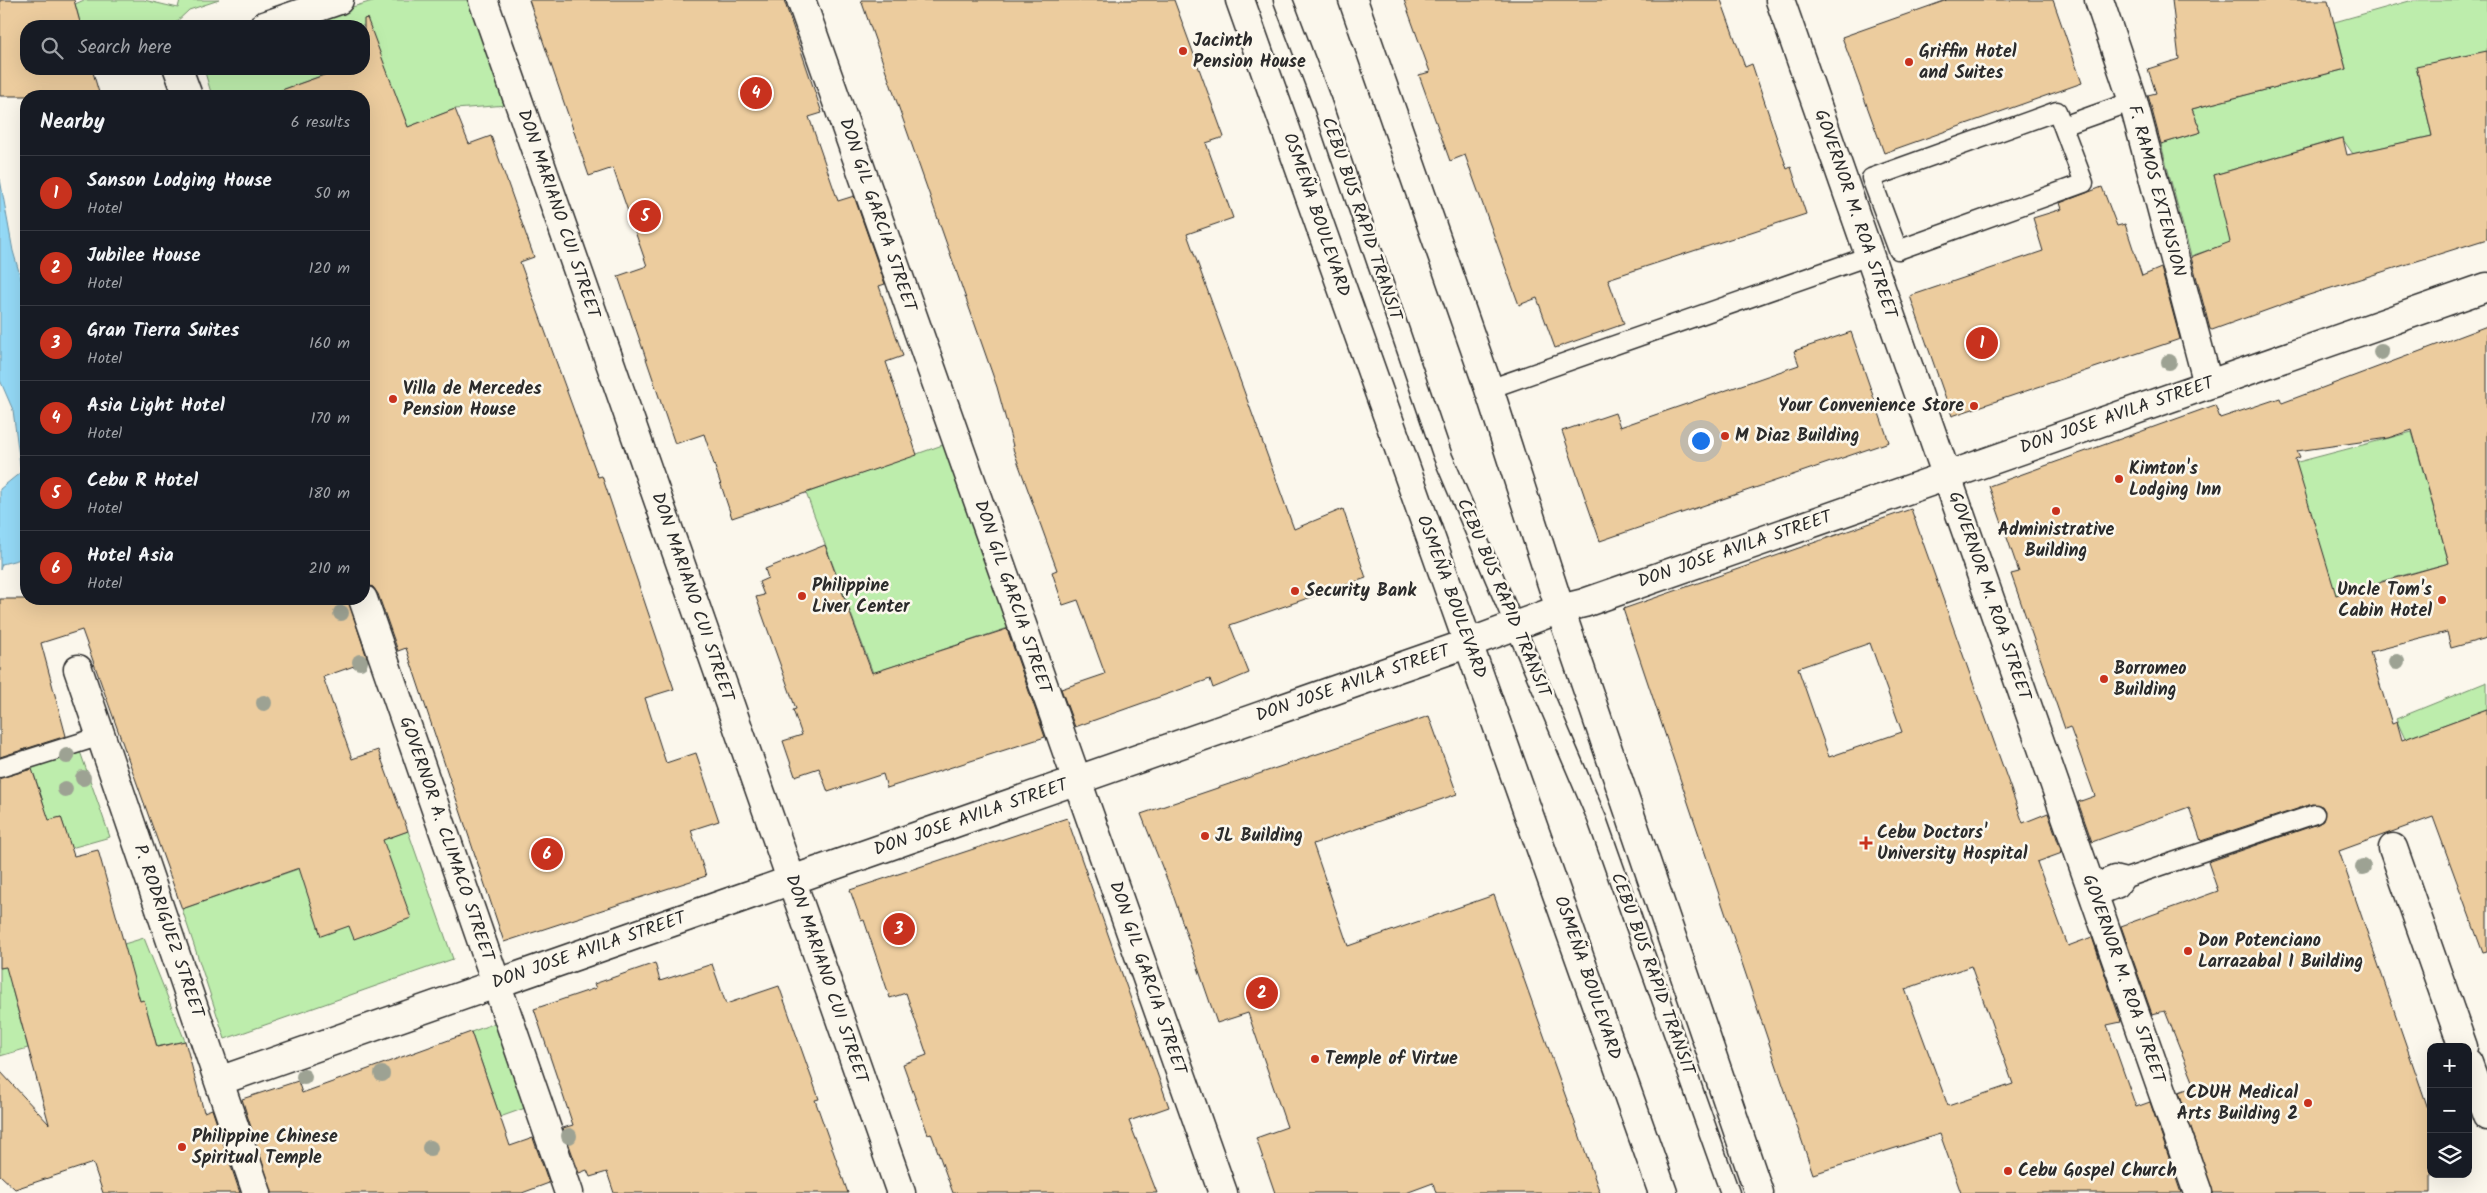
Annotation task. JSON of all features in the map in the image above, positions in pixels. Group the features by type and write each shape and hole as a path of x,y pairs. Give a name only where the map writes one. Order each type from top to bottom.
{"street":[{"path":"281,20 339,0"},
{"name":"DON MARIANO CUI STREET","path":"484,0 901,1193"},
{"name":"DON GIL GARCIA STREET","path":"801,0 1223,1193"},
{"name":"OSMEÑA BOULEVARD","path":"1240,0 1662,1193"},
{"path":"1353,0 1489,389 1560,609 1759,1193"},
{"name":"GOVERNOR M. ROA STREET","path":"1780,0 2198,1193"},
{"name":"F. RAMOS EXTENSION","path":"2099,0 2133,101 2208,384"},
{"path":"180,75 186,90"},
{"name":"DON JOSE AVILA STREET","path":"219,1081 1469,643 1560,609 1584,603 2487,287"},
{"name":"GOVERNOR A. CLIMACO STREET","path":"365,605 569,1193"},
{"name":"P. RODRIGUEZ STREET","path":"78,669 257,1193"},
{"path":"2393,848 2462,1043"},
{"path":"2472,1074 2487,1116"}],"lane":[{"name":"CEBU BUS RAPID TRANSIT","path":"1283,0 1322,103 1443,457 1597,819 1730,1193"},
{"path":"2063,126 2133,101"},
{"path":"2057,111 2084,183 1898,250 1892,234 1871,178 2057,111"},
{"path":"1489,389 1867,250 1892,234"},
{"path":"0,768 101,736"},
{"path":"2092,891 2114,876 2126,878 2315,814"}],"green space":[{"path":"84,0 144,0 178,8 180,0 219,0 189,10 178,20 79,20 75,4"},
{"path":"376,0 468,0 507,105 455,109 408,127 380,55 370,59 370,20 308,20"},
{"path":"2413,0 2487,0 2487,53 2416,67 2432,136 2353,154 2342,138 2214,175 2234,245 2224,245 2191,256 2161,144 2201,132 2192,109 2346,69 2336,29 2331,23"},
{"path":"206,75 324,75 282,90 210,90"},
{"path":"2412,432 2449,563 2360,587 2306,605 2241,477"},
{"path":"951,442 1014,626 873,673 806,493"},
{"path":"2487,682 2487,709 2405,739 2396,719"},
{"path":"76,740 110,837 71,848 61,817 29,827 25,811 44,805 34,774 0,784 0,762"},
{"path":"408,831 453,959 225,1039 182,909"},
{"path":"144,938 185,1041 157,1047 144,1000 124,1005 124,944"},
{"path":"40,957 55,973 11,985 28,1048 0,1056 0,968"},
{"path":"498,1022 528,1107 500,1117 471,1032"}],"water":[{"path":"0,179 13,251 20,275 20,464 13,410 0,380"},
{"path":"20,473 20,559 2,564 0,570 0,489"}],"building":[{"path":"0,0 74,0 79,20 20,20 20,75 94,75 98,90 20,90 20,96 0,96"},
{"path":"529,0 784,0 822,113 809,117 838,201 854,196 885,284 879,286 903,356 886,362 917,455 732,518 704,434 675,444 618,276 647,266 613,168 589,176"},
{"path":"861,0 1174,0 1224,137 1206,143 1233,218 1187,234 1294,529 1343,509 1366,578 1230,625 1249,673 1213,688 1210,679 1075,727 1061,689 1105,674 1078,600 1063,605 1052,572 1057,570 1012,446 997,387"},
{"path":"1404,0 1721,0 1745,67 1752,64 1787,169 1791,167 1806,214 1608,279 1624,324 1555,348 1537,298 1519,305 1465,155 1450,161 1419,75 1430,72"},
{"path":"1947,0 2053,0 2082,83 1884,153 1842,37"},
{"path":"2172,0 2328,0 2346,69 2192,109 2201,132 2161,144 2148,95 2156,93 2148,69 2179,59"},
{"path":"370,26 408,127 455,109 469,144 491,136 534,257 520,262 598,477 602,476 674,689 645,698 666,763 696,753 719,821 691,830 706,876 504,942 406,648 398,651 378,594 370,586 370,90 282,90 324,75 370,75"},
{"path":"2487,51 2487,239 2309,295 2212,330 2210,329 2191,257 2230,242 2214,175 2343,138 2347,155 2432,136 2416,66"},
{"path":"2102,187 2117,226 2125,224 2142,276 2161,268 2180,339 1952,416 1910,296 2043,251 2033,218 2062,209 2060,203"},
{"path":"2487,326 2487,638 2451,648 2447,632 2370,652 2392,724 2397,722 2402,740 2487,709 2487,952 2483,953 2433,817 2339,851 2427,1105 2427,1178 2431,1178 2431,1193 2213,1193 2179,1092 2195,1086 2165,1011 2152,1014 2121,926 2218,891 2208,862 2318,824 2323,821 2325,811 2322,806 2312,804 2201,841 2189,807 2092,842 2078,802 2095,796 2070,727 2065,729 2011,574 2019,572 1989,486 2215,405 2220,418 2280,398 2282,403","holes":["2412,430 2449,563 2336,595 2295,459 2300,457 2297,451 2388,438"]},
{"name":"M Diaz Building","path":"1851,332 1889,442 1600,541 1562,431 1615,413 1620,427 1799,365 1794,351"},
{"name":"Cebu Doctors' University Hospital","path":"1911,509 2023,823 2048,813 2062,853 2037,862 2068,946 2092,937 2121,1022 2107,1025 2136,1107 2150,1102 2181,1193 1961,1193 1940,1134 1813,1174 1623,609","holes":["1870,643 1902,732 1829,757 1798,668","1971,966 2013,1084 1948,1106 1905,989"]},
{"path":"825,545 872,673 1007,629 1045,737 887,788 883,774 828,792 819,768 795,776 783,741 802,735 793,710 796,709 756,597 764,595 759,582 768,578 765,569"},
{"path":"0,599 20,599 20,605 350,605 368,661 323,677 352,759 378,750 408,831 383,840 411,918 354,939 349,926 321,936 299,868 182,909 82,630 41,643 66,736 0,757"},
{"path":"1429,716 1457,794 1313,844 1348,946 1494,895 1600,1193 1436,1193 1433,1183 1406,1193 1275,1193 1256,1138 1287,1127 1248,1013 1217,1023 1172,892 1141,814"},
{"path":"32,769 49,820 61,817 74,856 98,850 140,1001 144,1000 157,1047 185,1041 204,1112 212,1109 240,1193 103,1193 93,1163 15,1189 0,1175 0,1071 49,1124 6,967 0,968 0,778"},
{"path":"1067,818 1169,1107 1129,1121 1157,1193 953,1193 931,1133 928,1134 903,1064 927,1055 906,993 890,998 864,920 861,921 850,890"},
{"path":"655,963 660,981 712,964 726,1004 779,986 819,1099 815,1100 848,1193 614,1193 607,1172 590,1177 587,1170 579,1173 563,1128 573,1125 534,1009 596,988 594,984"},
{"path":"471,1032 510,1146 533,1138 549,1183 522,1193 272,1193 242,1099 298,1081 302,1093"}],"place":[{"name":"Jacinth Pension House","path":"1183,51"},
{"name":"Griffin Hotel and Suites","path":"1909,62"},
{"name":"Asia Light Hotel","path":"756,93"},
{"name":"Cebu R Hotel","path":"645,216"},
{"name":"Sanson Lodging House","path":"1982,343"},
{"name":"Villa de Mercedes Pension House","path":"393,399"},
{"name":"Your Convenience Store","path":"1974,406"},
{"name":"M Diaz Building","path":"1725,436"},
{"name":"Kimton's Lodging Inn","path":"2119,479"},
{"name":"Administrative Building","path":"2056,511"},
{"name":"Security Bank","path":"1295,591"},
{"name":"Philippine Liver Center","path":"802,596"},
{"name":"Uncle Tom's Cabin Hotel","path":"2442,600"},
{"name":"Borromeo Building","path":"2104,679"},
{"name":"JL Building","path":"1205,836"},
{"name":"Cebu Doctors' University Hospital","path":"1866,843"},
{"name":"Hotel Asia","path":"547,854"},
{"name":"Gran Tierra Suites","path":"899,929"},
{"name":"Don Potenciano Larrazabal I Building","path":"2188,951"},
{"name":"Jubilee House","path":"1262,993"},
{"name":"Temple of Virtue","path":"1315,1059"},
{"name":"CDUH Medical Arts Building 2","path":"2308,1103"},
{"name":"Philippine Chinese Spiritual Temple","path":"182,1147"},
{"name":"Cebu Gospel Church","path":"2008,1171"}]}
